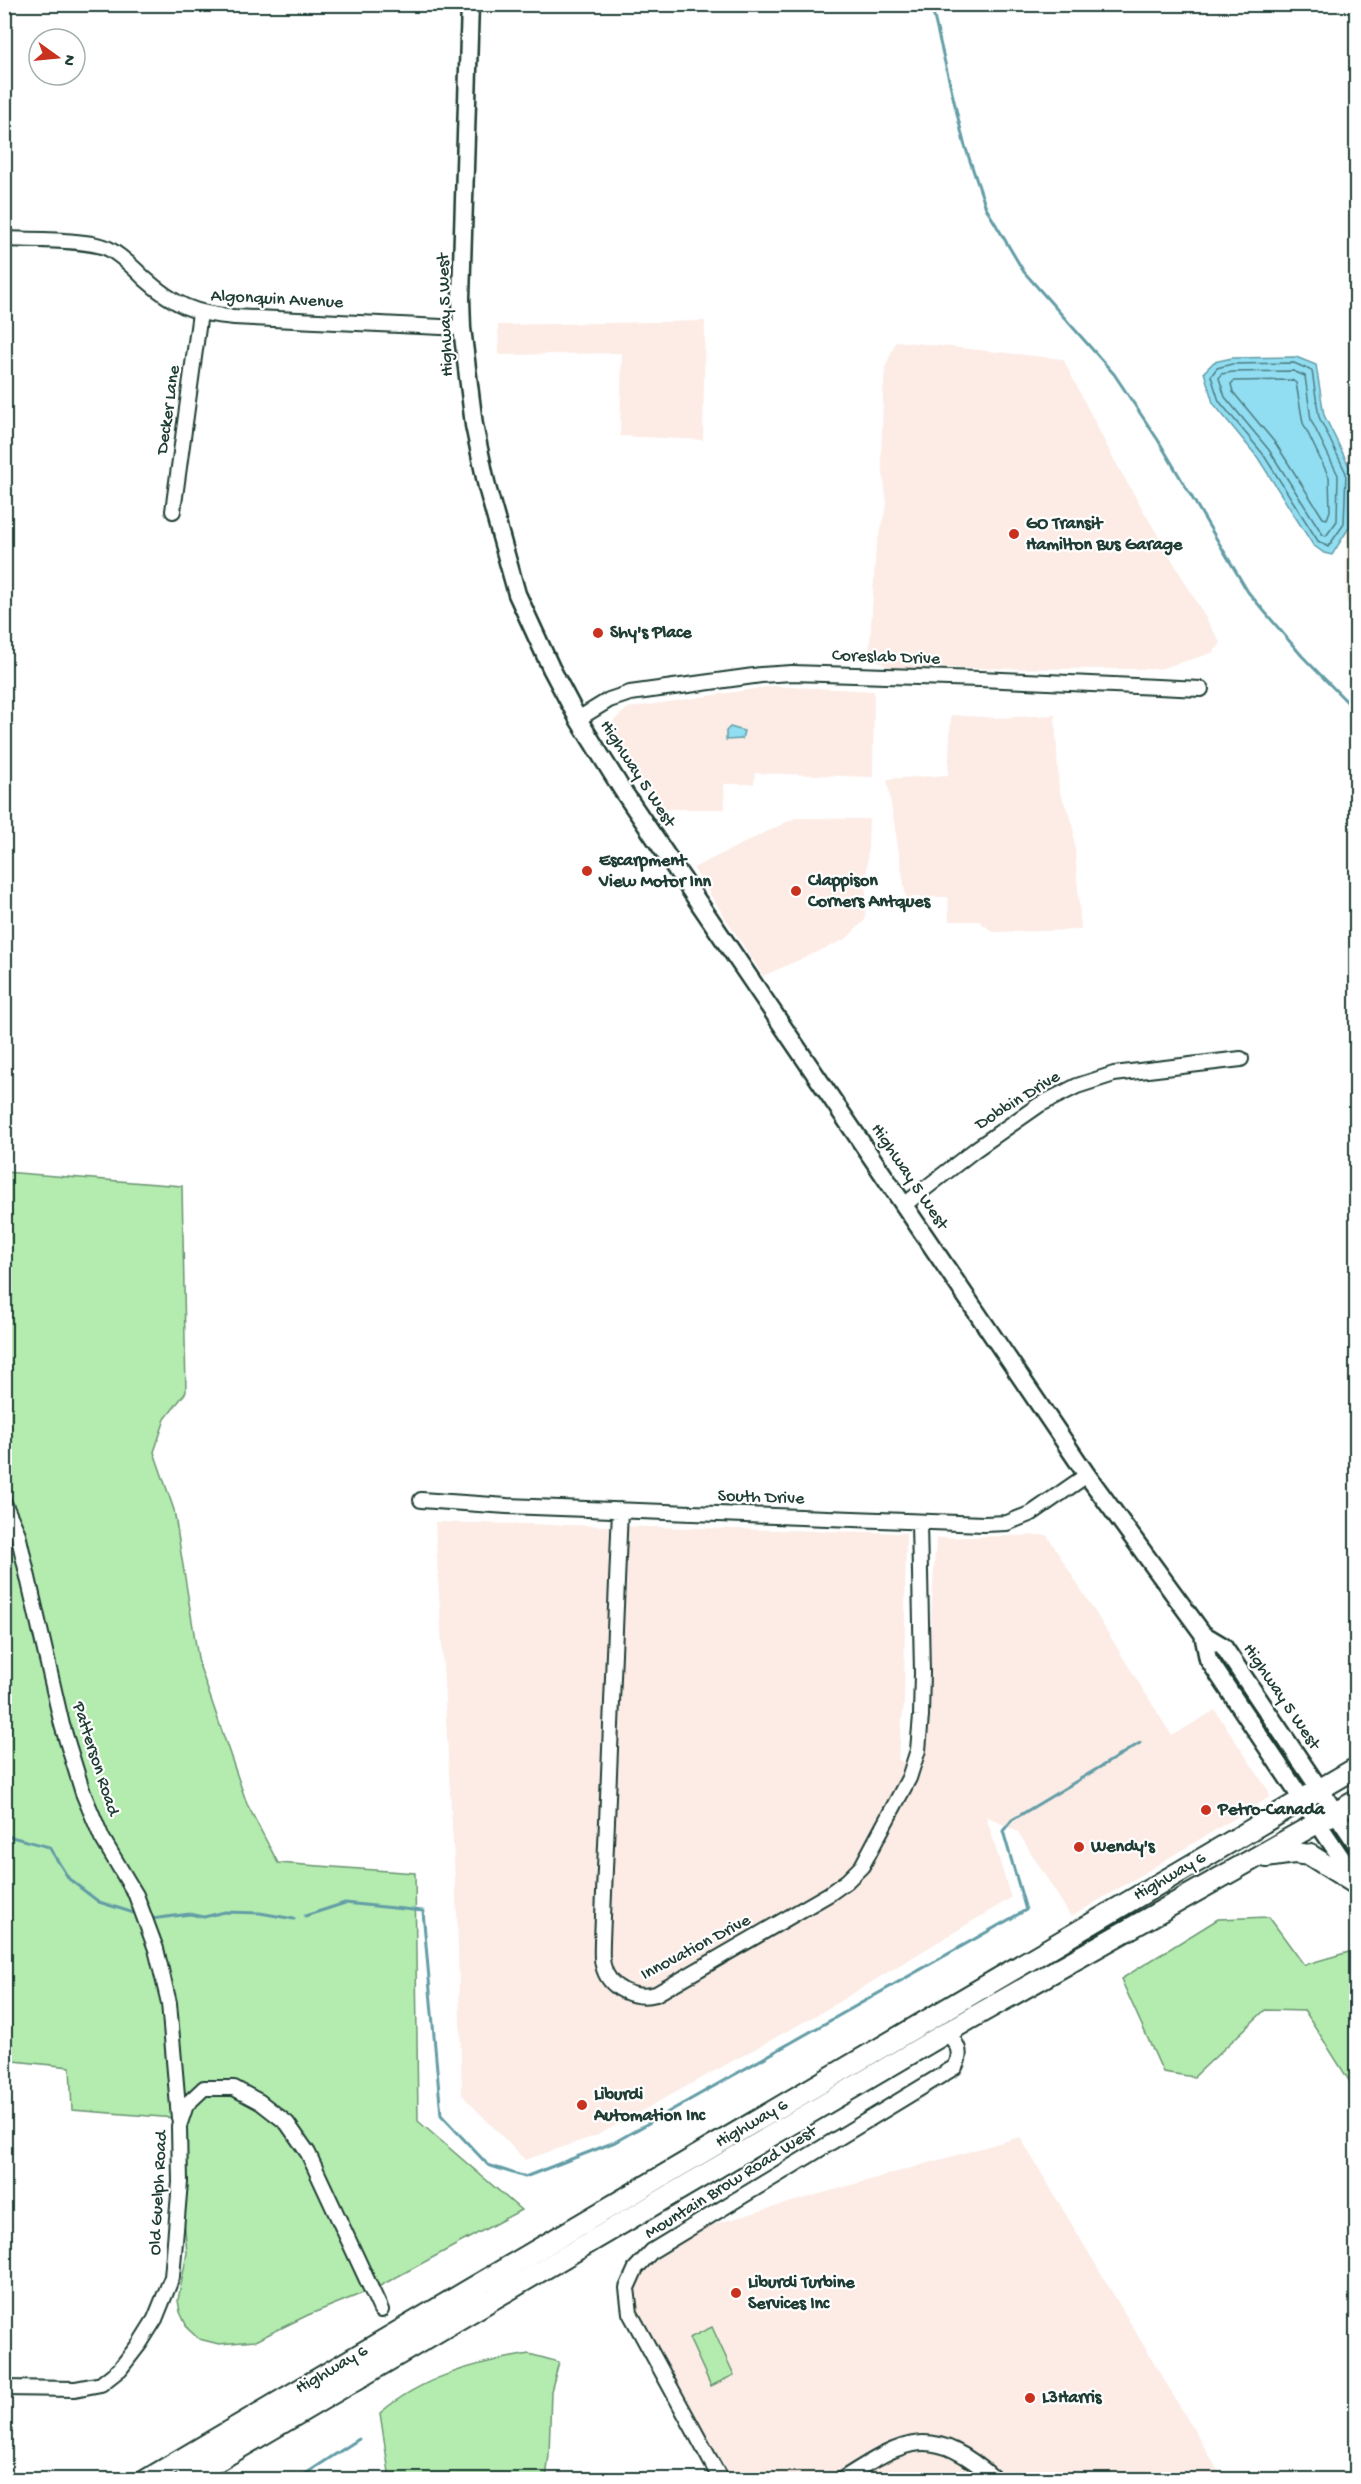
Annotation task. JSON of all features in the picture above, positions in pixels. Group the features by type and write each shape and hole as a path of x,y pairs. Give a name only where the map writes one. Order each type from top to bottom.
{"highway":[{"name":"Highway 6","path":"185,2480 769,2125 947,2032 963,2012 1106,1914 1356,1768"},
{"name":"Highway 6","path":"146,2480 963,2012 1254,1859 1356,1801"},
{"path":"1254,1859 1303,1853 1356,1882"}],"main road":[{"name":"Highway 5 West","path":"470,4 462,328 471,410 487,487 517,594 551,668 578,719 623,791 1087,1474 1203,1634 1223,1646 1356,1843"},
{"name":"Highway 5 West","path":"1203,1634 1208,1659 1356,1882"}],"street":[{"name":"Algonquin Avenue","path":"4,239 79,243 108,248 128,262 160,292 183,308 200,313 234,317 462,328"},
{"name":"Decker Lane","path":"174,511 200,313"},
{"name":"Coreslab Drive","path":"578,719 609,700 630,693 761,675 792,673 1201,689"},
{"name":"Dobbin Drive","path":"904,1205 976,1149 1030,1111 1077,1086 1114,1074 1241,1059"},
{"name":"South Drive","path":"421,1500 919,1522 1007,1523 1032,1513 1087,1474"},
{"name":"Patterson Road","path":"4,1503 18,1534 62,1725 83,1793 102,1838 136,1895 156,1949 170,2003 179,2126"},
{"name":"Innovation Drive","path":"620,1510 602,1941 603,1967 615,1985 624,1992 646,1996 656,1994 830,1894 847,1881 867,1857 909,1778 918,1750 922,1673 919,1522"},
{"name":"Mountain Brow Road West","path":"721,2480 630,2313 627,2288 636,2268 652,2251 954,2067 960,2053 957,2044 947,2032"},
{"name":"Old Guelph Road","path":"4,2388 75,2389 101,2384 120,2369 140,2343 155,2319 172,2277 180,2182 179,2126 186,2105 204,2088 234,2088 260,2102 287,2123 308,2153 381,2310"},
{"path":"841,2480 894,2448 922,2442 952,2447 978,2463 996,2480"}],"shaded area":[{"path":"705,321 703,440 620,436 622,353 499,355 498,325"},
{"path":"896,341 1063,359 1114,460 1221,644 1212,653 1159,669 890,668 869,656 876,547 887,504 881,458 885,368"},
{"path":"1348,344 1356,344 1356,612 1346,602"},
{"path":"774,686 874,691 873,777 755,773 754,784 724,784 725,809 656,809 610,737 614,720 628,708"},
{"path":"951,715 996,718 1055,715 1059,790 1073,824 1081,930 993,932 979,921 949,921 948,897 906,897 887,779 948,775"},
{"path":"795,818 869,819 865,920 846,939 763,976 693,868"},
{"path":"435,1522 906,1533 904,1703 898,1759 921,1773 936,1538 1047,1535 1172,1736 1215,1710 1268,1790 1270,1797 1071,1917 1018,1832 986,1816 1011,1898 822,2012 598,2135 525,2160 462,2095 457,1916"},
{"path":"1020,2137 1223,2479 727,2479 639,2325 633,2301 637,2279 653,2262 701,2228"}],"green space":[{"path":"4,1172 182,1186 186,1392 165,1419 154,1452 174,1510 199,1664 247,1804 278,1863 415,1873 418,2121 521,2210 378,2287 308,2315 255,2341 219,2344 199,2339 188,2329 180,2312 178,2300 187,2253 175,2118 72,2110 70,2067 5,2060"},
{"path":"1269,1917 1304,1965 1349,1952 1356,1967 1355,2090 1305,2011 1265,2010 1194,2077 1163,2072 1121,1979 1218,1919"},
{"path":"712,2327 734,2375 711,2386 689,2338"},
{"path":"529,2354 559,2362 551,2391 546,2479 390,2479 380,2413 413,2390 450,2373"}],"water":[{"path":"1296,357 1316,365 1324,415 1352,472 1350,526 1332,555 1324,553 1313,545 1258,458 1213,403 1204,372 1214,362 1232,358"},
{"path":"730,727 744,731 742,739 726,740 726,731"}],"waterway":[{"path":"931,4 964,143 986,208 1024,272 1114,374 1158,440 1248,592 1302,656 1356,711"},
{"path":"305,1916 345,1903 423,1911 441,2115 488,2165 525,2177 615,2142 1026,1910 1003,1831 1012,1820 1140,1743"},
{"path":"4,1835 49,1847 69,1879 99,1902 134,1913"},
{"path":"151,1919 190,1914 204,1917 225,1912 260,1913 294,1919"},
{"path":"296,2480 359,2439"}],"place":[{"name":"GO Transit Hamilton Bus Garage","path":"1014,534"},
{"name":"Shy's Place","path":"598,633"},
{"name":"Escarpment View Motor Inn","path":"587,871"},
{"name":"Clappison Corners Antques","path":"796,891"},
{"name":"Petro-Canada","path":"1206,1810"},
{"name":"Wendy's","path":"1079,1847"},
{"name":"Liburdi Automation Inc","path":"582,2105"},
{"name":"Liburdi Turbine Services Inc","path":"736,2293"},
{"name":"L3Harris","path":"1030,2398"}]}
